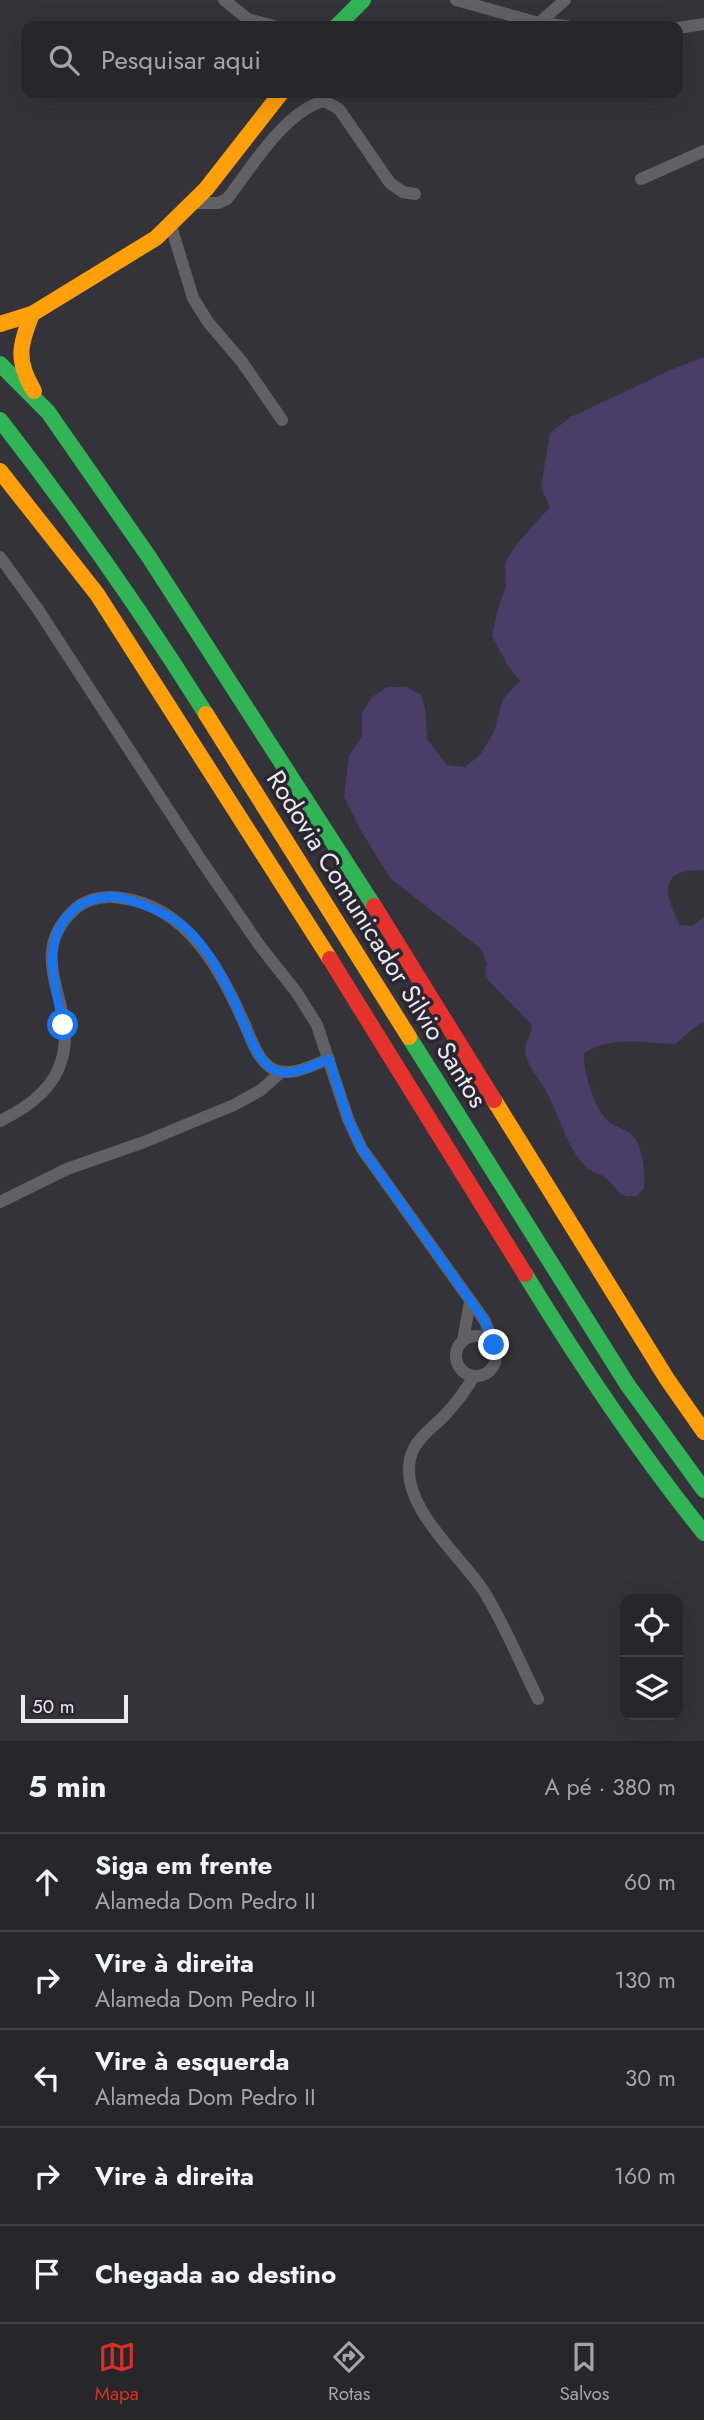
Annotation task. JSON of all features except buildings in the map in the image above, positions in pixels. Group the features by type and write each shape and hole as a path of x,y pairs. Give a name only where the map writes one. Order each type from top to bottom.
{"main road":[{"path":"342,21 363,0"},
{"path":"0,324 32,314 171,226 193,203 277,98"},
{"path":"32,314 20,342 22,371 149,557 323,824 667,1379 704,1432"},
{"path":"0,364 48,412"},
{"name":"Rodovia Comunicador Silvio Santos","path":"0,420 66,505 152,628 620,1373 665,1439 704,1489"},
{"name":"Rodovia Comunicador Silvio Santos","path":"0,471 129,642 254,837 573,1352 651,1465 704,1532"},
{"path":"0,490 59,546"},
{"path":"667,1379 704,1416"}],"street":[{"path":"224,0 248,19 255,21"},
{"path":"456,0 531,21"},
{"path":"540,21 565,0"},
{"path":"683,27 704,24"},
{"path":"193,203 218,203 227,199 287,122 309,105 324,101 339,109 390,183 403,192 415,194"},
{"path":"641,179 704,151"},
{"path":"171,226 193,298 208,322 243,362 282,420"},
{"path":"0,557 37,608 201,860 260,946 298,993 317,1025 348,1119 362,1149 485,1321 497,1357 492,1369 481,1376 463,1371 456,1359 463,1340 470,1301"},
{"path":"0,1121 36,1100 50,1084 58,1069 65,1048 51,957 54,937 62,922 75,909 96,898 121,898 156,909 184,926 218,973 236,1004 256,1049 267,1065 281,1072 302,1070 329,1059"},
{"path":"0,1202 67,1169 144,1142 234,1105 261,1090 281,1072"},
{"path":"463,1340 476,1335 483,1336 494,1345"},
{"path":"474,1376 454,1405 420,1439 410,1457 408,1474 413,1493 438,1536 483,1591 538,1699"}],"shaded area":[{"path":"704,357 704,870 680,873 673,877 668,889 680,925 693,926 704,917 704,1023 699,1024 675,1044 616,1042 594,1048 584,1054 588,1080 603,1115 608,1121 632,1135 641,1153 644,1188 637,1196 631,1196 619,1193 605,1177 588,1169 575,1153 528,1060 525,1047 532,1025 488,980 485,974 487,964 481,949 390,878 344,797 349,756 362,736 362,712 372,697 387,687 407,687 421,695 425,708 427,739 447,765 465,767 480,755 494,732 503,699 520,681 492,636 506,586 505,563 516,545 550,507 541,487 550,433 571,417"}],"traffic: fast":[{"path":"342,21 363,0"},
{"path":"0,364 48,412 149,557 374,906"},
{"path":"0,420 107,564 206,714"},
{"path":"409,1037 627,1384 704,1490"},
{"path":"525,1274 610,1406 704,1533"}],"traffic: slow":[{"path":"0,324 32,314 156,238 206,189 277,98"},
{"path":"32,314 21,353 24,371 34,391"},
{"path":"0,471 97,594 330,959"},
{"path":"206,714 409,1037"},
{"path":"494,1100 667,1379 704,1432"}],"traffic: jam":[{"path":"374,906 494,1100"},
{"path":"330,959 525,1274"}],"route":[{"path":"63,1025 51,957 54,937 62,922 75,909 96,898 121,898 156,909 184,926 206,953 267,1065 281,1072 302,1070 329,1059 348,1119 362,1149 485,1321 491,1331 494,1345"}]}
